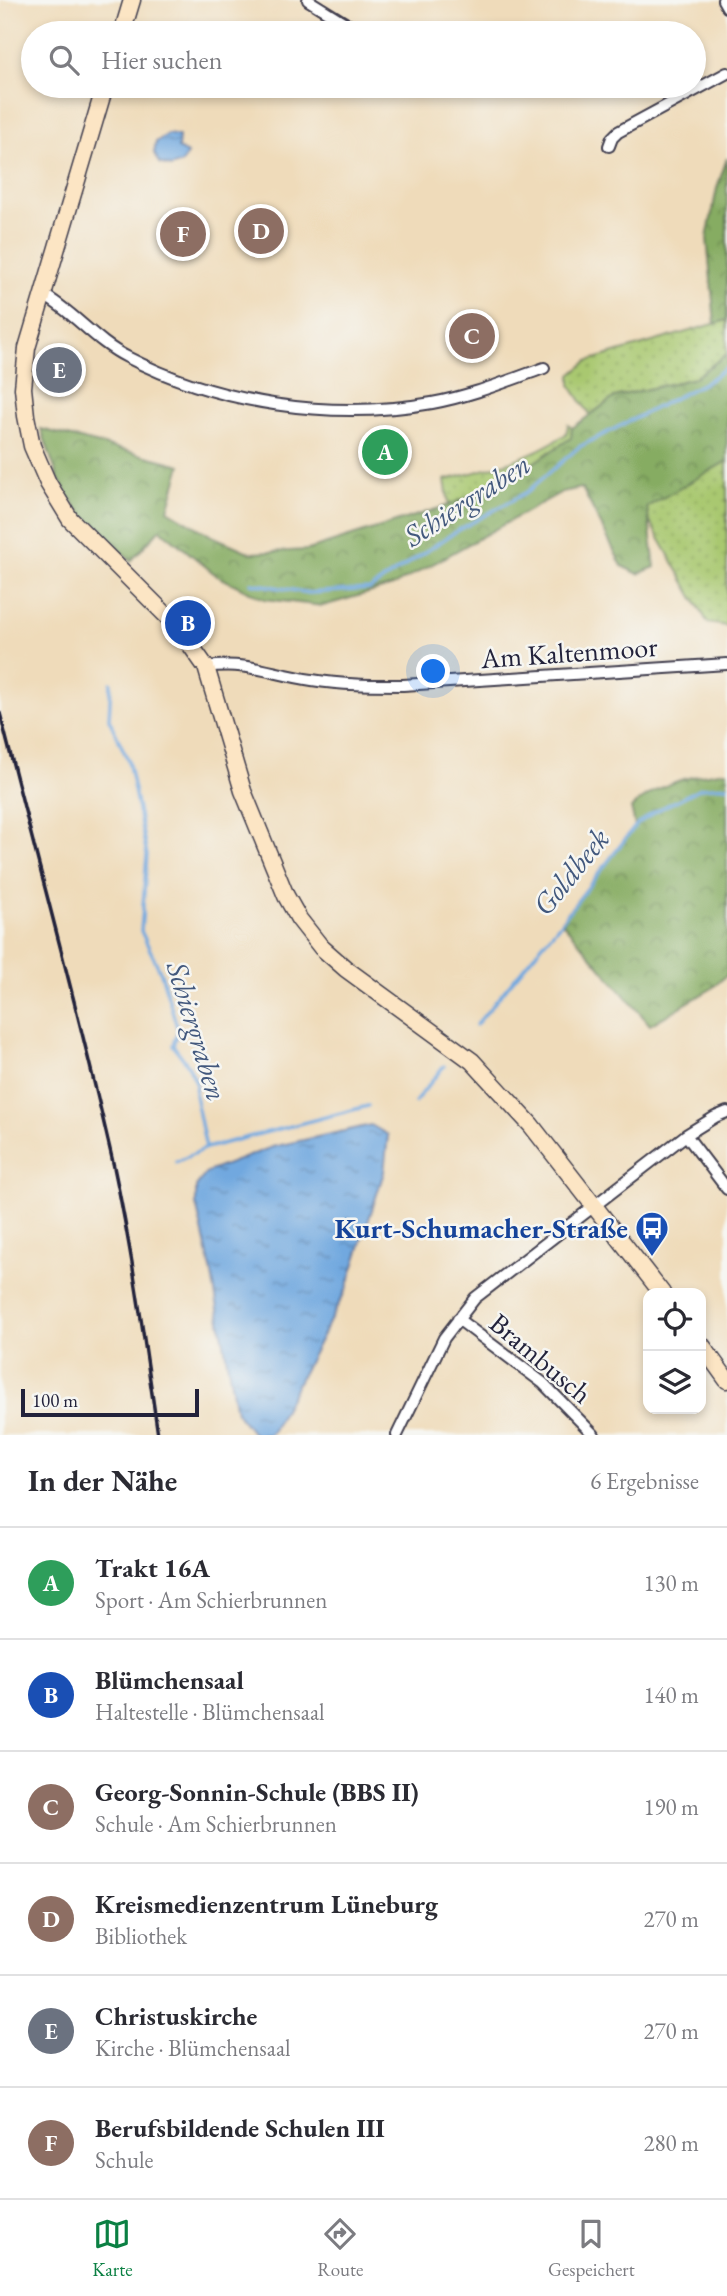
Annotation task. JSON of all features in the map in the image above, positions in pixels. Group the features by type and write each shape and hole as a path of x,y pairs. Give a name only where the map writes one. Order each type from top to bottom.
{"street":[{"path":"126,21 132,0"},
{"path":"308,0 342,21"},
{"path":"723,0 727,8"},
{"path":"706,84 727,73"},
{"path":"101,98 27,348 23,388 26,416 33,446 48,483 71,520 177,626 206,667 243,791 286,896 299,919 321,947 346,969 472,1061 531,1125 658,1288"},
{"path":"609,146 618,132 681,98"},
{"path":"42,294 103,342 140,364 177,379 270,403 314,408 367,409 433,403 544,368"},
{"name":"Am Kaltenmoor","path":"206,667 245,665 310,680 355,685 403,685 727,664"},
{"path":"397,1435 443,1338 475,1298 685,1135 727,1112"},
{"path":"685,1135 727,1189"},
{"name":"Brambusch","path":"458,1319 543,1383 594,1435"},
{"path":"706,1351 727,1380"}],"green space":[{"path":"727,158 727,320 715,324 707,238 717,188"},
{"path":"727,320 727,354 694,378 615,397 590,415 571,386 571,375 588,361"},
{"path":"727,354 727,461 647,507 655,567 638,574 622,566 582,488 562,492 393,586 323,606 264,599 217,576 160,529 131,561 80,514 58,478 41,429 181,465 168,510 212,536 251,553 308,550 449,505 501,484 571,438 572,428 615,397 694,378"},
{"path":"568,425 572,428 572,438 501,484 449,505 445,480 523,457 566,434"},
{"path":"727,461 727,626 708,623 648,519 646,507"},
{"path":"727,771 727,975 711,989 650,1025 561,921 635,826 631,808 664,786 700,775"}],"water":[{"path":"168,134 179,136 178,148 187,154 182,163 171,167 159,163 154,153 156,142"},
{"path":"371,1125 388,1135 384,1172 347,1288 272,1432 268,1435 254,1435 236,1412 211,1269 196,1204 196,1186 207,1172 272,1147"}],"waterway":[{"name":"Schiergraben","path":"251,583 309,593 370,589 455,532 527,492 579,447 708,381 727,367"},
{"name":"Schiergraben","path":"111,683 109,719 128,760 147,855 141,931 161,973 178,1030 173,1045 188,1065 196,1082 195,1095 206,1148"},
{"name":"Goldbeek","path":"476,1025 558,926 637,824 701,788 727,786"},
{"name":"Goldbeek","path":"415,1102 444,1066"},
{"name":"Goldbeek","path":"176,1162 206,1148 368,1106"}],"railway":[{"path":"0,713 114,1167 133,1267 158,1435"}],"place":[{"name":"Kreismedienzentrum Lüneburg","path":"261,231"},
{"name":"Berufsbildende Schulen III","path":"183,234"},
{"name":"Georg-Sonnin-Schule (BBS II)","path":"472,336"},
{"name":"Christuskirche","path":"59,370"},
{"name":"Trakt 16A","path":"385,452"},
{"name":"Blümchensaal","path":"188,623"},
{"name":"Kurt-Schumacher-Straße","path":"652,1258"}]}
